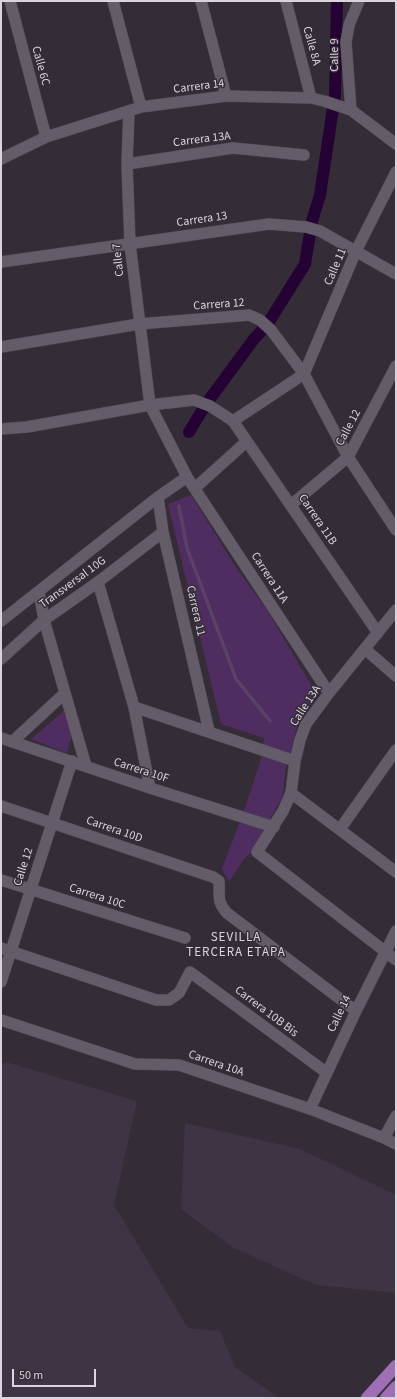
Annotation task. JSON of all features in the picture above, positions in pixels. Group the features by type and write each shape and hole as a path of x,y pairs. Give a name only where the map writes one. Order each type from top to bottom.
{"main road":[{"path":"367,1398 396,1366"},
{"path":"386,1398 396,1387"}],"street":[{"name":"Calle 6C","path":"10,1 46,137"},
{"path":"113,1 141,107"},
{"path":"202,1 226,96"},
{"name":"Calle 8A","path":"286,1 311,98"},
{"name":"Calle 9","path":"351,110 346,42 348,25 358,1"},
{"name":"Carrera 14","path":"1,159 46,137 141,107 226,96 311,98 324,101 351,110 396,144"},
{"name":"Calle 7","path":"129,111 127,164 130,244 150,405 187,477"},
{"name":"Carrera 13A","path":"127,164 233,148 304,155"},
{"name":"Calle 11","path":"304,374 356,251 396,172"},
{"name":"Carrera 13","path":"1,262 269,224 306,227 320,231 396,274"},
{"name":"Carrera 12","path":"1,347 139,324 249,315 260,320 271,330 304,374 348,457 396,528"},
{"name":"Calle 12","path":"291,505 348,457 396,366"},
{"path":"233,421 304,374"},
{"name":"Carrera 11B","path":"1,429 27,427 150,405 194,400 210,406 233,421 378,633"},
{"path":"195,488 246,442"},
{"path":"1,621 158,497 187,477"},
{"name":"Carrera 11A","path":"187,477 329,693"},
{"name":"Carrera 11","path":"158,497 163,532 209,731"},
{"name":"Transversal 10G","path":"1,659 44,620 98,582 163,532"},
{"path":"98,582 134,707 150,788"},
{"path":"39,592 44,620 86,766"},
{"name":"Calle 13A","path":"385,951 257,852 274,827 291,793 295,761 306,724 396,610"},
{"path":"365,649 396,676"},
{"path":"12,742 65,693"},
{"path":"134,707 295,761"},
{"name":"Carrera 10F","path":"1,738 150,788 274,827"},
{"path":"340,829 396,750"},
{"name":"Calle 12","path":"1,982 6,950 31,890 72,761"},
{"path":"291,793 396,872"},
{"name":"Carrera 10D","path":"1,806 213,877 219,881 218,897 222,908 227,913 356,1011"},
{"name":"Carrera 10C","path":"1,880 185,938"},
{"name":"Calle 14","path":"310,1109 356,1011 396,931"},
{"name":"Carrera 10B Bis","path":"6,950 156,1000 169,1000 179,993 190,972 327,1073"},
{"path":"385,951 396,960"},
{"name":"Carrera 10A","path":"1,1020 135,1064 179,1065 310,1109 396,1144"},
{"path":"384,1138 396,1116"}],"shaded area":[{"path":"191,495 237,569 267,610 317,695 297,727 285,771 283,795 253,851 243,860 229,882 222,869 245,808 261,759 264,738 221,724 168,504"},
{"path":"64,711 72,735 67,753 31,739"},
{"path":"6,1062 137,1101 114,1205 188,1328 220,1331 235,1367 279,1398 1,1398 1,1066"},
{"path":"185,1123 300,1149 396,1195 396,1293 316,1285 234,1248 181,1209"}],"waterway":[{"path":"189,432 206,404 254,339 267,325 305,264 312,221 320,195 335,95 337,1"},
{"path":"179,506 187,548 236,679 270,721"}],"district":[{"name":"SEVILLA TERCERA ETAPA","path":"236,946"}]}
